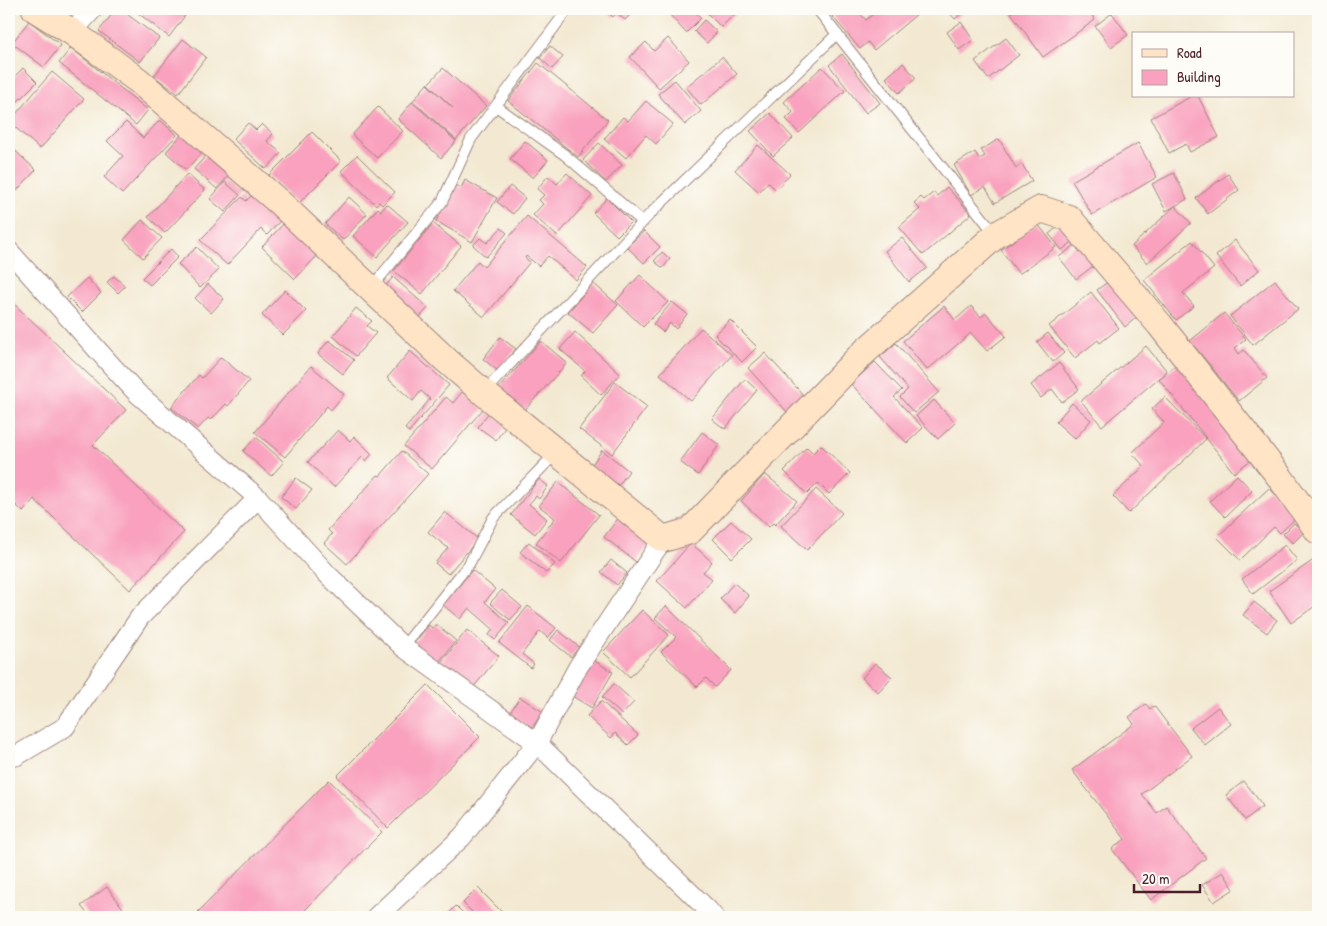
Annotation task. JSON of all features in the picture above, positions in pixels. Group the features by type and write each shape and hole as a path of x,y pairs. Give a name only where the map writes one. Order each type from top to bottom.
{"street":[{"path":"34,9 72,32 146,88 280,203 446,360 663,539"},
{"path":"72,32 93,9"},
{"path":"376,917 462,837 537,743 578,667 663,539 690,531 861,355 996,235 1041,209 1070,218 1160,325 1279,476 1318,531"},
{"path":"9,251 104,358 137,392 258,498 327,574 403,647 537,743 714,917"},
{"path":"11,753 64,727 140,618 258,498"}],"lane":[{"path":"370,288 442,202 471,139 568,9"},
{"path":"817,9 996,235"},
{"path":"484,392 643,222 837,34"},
{"path":"496,106 565,155 643,222"},
{"path":"403,647 469,564 493,518 556,452"}],"building":[{"path":"116,9 120,9 159,38 140,62 99,31"},
{"path":"142,9 182,9 187,13 169,37 138,13"},
{"path":"604,9 636,9 625,20 617,13 613,17"},
{"path":"674,9 692,9 701,18 686,33 669,14"},
{"path":"703,9 740,9 721,27"},
{"path":"840,9 856,9 866,20 879,9 923,9 874,50 868,42 860,49 832,16"},
{"path":"946,9 967,9 955,19"},
{"path":"1017,9 1088,9 1095,20 1043,57 1011,13"},
{"path":"1112,13 1128,35 1111,47 1095,26"},
{"path":"704,20 717,32 707,43 694,31"},
{"path":"29,21 61,45 44,67 12,43"},
{"path":"961,22 973,40 959,50 947,32"},
{"path":"668,38 689,61 659,88 630,57 646,42 654,51"},
{"path":"1006,38 1019,55 988,79 975,61"},
{"path":"183,39 206,57 178,94 154,76"},
{"path":"550,46 563,57 552,69 540,58"},
{"path":"71,48 148,110 136,125 59,63"},
{"path":"842,54 880,103 866,113 829,65"},
{"path":"722,57 737,74 701,105 686,87"},
{"path":"538,63 608,120 578,157 508,101"},
{"path":"903,63 916,78 899,93 886,78"},
{"path":"822,67 845,91 799,133 786,119 793,112 784,102"},
{"path":"23,68 37,82 9,110 9,82"},
{"path":"443,68 486,106 456,140 413,101 427,84 453,108 428,84"},
{"path":"52,72 84,99 40,149 9,122"},
{"path":"675,80 701,111 685,125 658,94"},
{"path":"1188,98 1199,98 1219,137 1190,152 1186,144 1169,153 1151,118"},
{"path":"646,101 673,124 656,144 646,135 626,158 604,139 623,117 628,121"},
{"path":"412,102 456,141 441,158 398,119"},
{"path":"378,107 403,131 377,158 352,135"},
{"path":"770,113 793,138 773,156 750,131"},
{"path":"160,120 177,135 122,194 104,177 123,156 107,141 126,122 143,138"},
{"path":"248,123 256,130 262,124 273,134 267,141 281,153 266,169 233,139"},
{"path":"312,132 341,161 298,204 269,175"},
{"path":"183,133 203,151 186,170 166,152"},
{"path":"999,139 1016,168 1022,164 1032,181 995,203 985,187 971,195 954,165 975,152 979,159 985,156 981,150"},
{"path":"525,141 548,160 533,178 510,159"},
{"path":"599,143 622,165 606,182 583,160"},
{"path":"1138,143 1157,177 1092,215 1072,181"},
{"path":"9,145 36,170 9,199"},
{"path":"758,145 790,174 776,190 768,182 759,192 735,170"},
{"path":"209,152 232,172 217,189 194,169"},
{"path":"357,155 395,192 382,205 379,202 376,205 341,171"},
{"path":"567,173 592,196 557,236 533,215 543,204 539,200 544,195 537,189 548,176 557,184"},
{"path":"1174,173 1187,199 1166,211 1152,184"},
{"path":"187,174 205,190 165,233 148,217"},
{"path":"1228,174 1239,190 1208,214 1196,198"},
{"path":"465,180 497,198 472,242 436,221 456,185 461,188"},
{"path":"225,182 240,195 225,212 210,199"},
{"path":"510,186 525,198 513,214 497,202"},
{"path":"947,187 971,214 923,255 899,227 920,209 914,203 921,197 924,200 934,192 937,196"},
{"path":"254,193 281,220 267,235 261,229 227,265 200,240 242,197 246,201"},
{"path":"349,197 367,214 343,240 325,224"},
{"path":"607,198 631,222 617,236 593,213"},
{"path":"387,204 408,222 377,257 353,236 378,208 381,211"},
{"path":"1175,206 1191,223 1147,263 1132,246"},
{"path":"527,216 587,267 576,280 548,256 539,266 526,256 525,258 530,262 484,317 453,291 478,261 484,267"},
{"path":"142,220 162,238 143,258 124,240"},
{"path":"433,223 461,246 422,294 394,271"},
{"path":"1037,223 1056,247 1019,274 1001,250"},
{"path":"1062,223 1075,240 1062,250 1049,234"},
{"path":"283,224 317,256 295,279 262,247"},
{"path":"501,228 507,233 486,257 473,245 480,238 487,243"},
{"path":"644,231 660,247 644,263 627,247"},
{"path":"902,238 927,268 909,282 885,251"},
{"path":"1235,240 1259,270 1240,286 1216,256"},
{"path":"1192,241 1214,268 1183,293 1194,306 1176,320 1144,280"},
{"path":"1079,242 1096,264 1076,279 1059,257"},
{"path":"197,247 219,270 200,288 178,264"},
{"path":"171,249 178,257 150,285 142,278"},
{"path":"662,252 670,259 663,268 654,261"},
{"path":"640,275 668,302 643,327 616,301"},
{"path":"114,276 125,286 118,293 107,282"},
{"path":"393,277 428,308 419,318 385,287"},
{"path":"87,278 101,293 82,312 67,297"},
{"path":"1110,280 1138,316 1125,327 1097,290"},
{"path":"1275,280 1298,309 1253,345 1230,316"},
{"path":"593,283 618,305 593,333 568,312"},
{"path":"208,284 224,299 211,313 195,298"},
{"path":"285,290 306,311 283,335 262,315"},
{"path":"1091,292 1119,328 1100,343 1098,340 1075,358 1049,326"},
{"path":"9,299 126,410 93,445 184,532 130,590 34,499 23,512 9,498"},
{"path":"672,302 687,314 676,329 670,323 663,332 653,324"},
{"path":"944,306 955,320 971,306 981,317 986,313 1006,336 987,351 971,333 927,370 903,341"},
{"path":"356,308 372,321 367,326 376,333 356,356 333,336"},
{"path":"1224,313 1246,339 1235,348 1239,354 1244,350 1267,378 1239,401 1190,341"},
{"path":"730,320 757,347 742,362 715,335"},
{"path":"701,328 732,355 691,401 660,374"},
{"path":"575,332 620,374 601,395 581,376 585,371 560,349"},
{"path":"1048,333 1064,353 1053,362 1037,342"},
{"path":"500,337 516,349 498,371 483,359"},
{"path":"329,340 354,360 343,374 318,354"},
{"path":"541,341 567,363 524,411 498,389"},
{"path":"896,343 939,392 914,413 900,397 908,389 880,357"},
{"path":"1146,346 1167,371 1102,426 1081,401"},
{"path":"410,351 449,385 409,432 405,429 430,399 421,391 413,401 387,378"},
{"path":"765,353 806,398 789,414 748,368"},
{"path":"221,357 249,381 228,406 226,404 211,420 208,418 198,429 171,407 199,375 202,378"},
{"path":"875,362 902,390 894,397 923,428 907,443 851,384"},
{"path":"1059,363 1079,389 1062,402 1052,389 1041,398 1031,385"},
{"path":"1178,364 1252,459 1234,473 1159,379"},
{"path":"311,366 344,394 331,410 327,406 285,457 255,432"},
{"path":"745,379 757,390 725,429 712,419"},
{"path":"615,382 647,407 612,454 579,429"},
{"path":"462,392 483,409 432,469 404,446 446,397 453,403"},
{"path":"1165,397 1206,439 1129,513 1113,496 1144,466 1132,453 1164,422 1152,409"},
{"path":"934,400 955,423 938,439 916,416"},
{"path":"1072,403 1091,420 1075,439 1056,422"},
{"path":"489,412 507,425 496,440 478,427"},
{"path":"338,430 350,441 354,436 372,454 366,461 362,457 334,487 308,462"},
{"path":"702,432 719,445 698,475 680,462"},
{"path":"256,437 284,462 271,476 243,451"},
{"path":"821,445 850,473 829,494 818,483 807,494 784,471 807,447 813,453"},
{"path":"602,450 629,471 618,486 591,466"},
{"path":"402,451 428,474 347,564 324,543 332,534 328,530"},
{"path":"765,474 797,501 775,525 773,523 769,527 741,501"},
{"path":"1237,475 1252,491 1225,517 1210,501"},
{"path":"296,478 312,490 296,509 281,497"},
{"path":"539,479 548,486 539,499 536,496 529,504 547,519 535,534 511,515"},
{"path":"558,482 599,515 561,563 536,543 555,518 539,506"},
{"path":"1269,488 1297,517 1280,533 1274,527 1240,560 1217,537"},
{"path":"816,489 842,513 807,550 781,526"},
{"path":"445,512 478,539 448,574 435,563 448,548 428,532"},
{"path":"619,517 651,542 636,562 604,537"},
{"path":"731,521 751,539 732,558 713,539"},
{"path":"1294,523 1304,532 1293,543 1283,534"},
{"path":"529,542 555,564 546,573 520,552"},
{"path":"691,543 712,562 703,572 712,579 687,608 657,581"},
{"path":"1285,545 1297,560 1253,594 1242,579"},
{"path":"1315,559 1318,564 1318,604 1291,623 1269,591"},
{"path":"611,560 627,573 617,585 601,572"},
{"path":"472,570 495,589 485,602 509,623 495,640 489,635 493,629 469,608 460,619 443,605"},
{"path":"734,583 749,596 735,613 720,599"},
{"path":"502,590 522,607 510,620 490,603"},
{"path":"1254,602 1277,620 1267,633 1243,615"},
{"path":"528,606 556,628 548,638 540,631 522,654 534,664 531,668 499,643"},
{"path":"666,606 731,670 715,687 706,678 697,687 661,652 676,637 655,618"},
{"path":"642,610 669,635 630,677 603,652"},
{"path":"436,624 456,641 438,663 414,643 429,625 432,628"},
{"path":"467,630 499,656 472,689 440,664"},
{"path":"558,630 579,647 571,657 550,640"},
{"path":"593,660 613,672 592,708 572,696"},
{"path":"875,663 892,677 878,692 862,678"},
{"path":"614,684 634,702 622,715 602,697"},
{"path":"428,685 480,737 388,828 337,776"},
{"path":"520,697 543,712 531,729 509,714"},
{"path":"601,701 638,735 628,745 615,733 611,738 587,716"},
{"path":"1146,704 1150,709 1154,706 1192,756 1142,794 1157,813 1166,806 1206,858 1151,900 1112,849 1125,839 1072,770 1134,724 1129,717"},
{"path":"1218,707 1231,724 1205,745 1191,728"},
{"path":"329,780 382,832 298,917 203,917 198,912"},
{"path":"1244,781 1263,806 1245,820 1226,795"},
{"path":"1223,872 1234,889 1214,902 1202,885"},
{"path":"107,887 125,911 117,917 90,917 81,906"},
{"path":"478,888 507,917 477,917 463,903"},
{"path":"456,906 467,917 445,917"}]}
